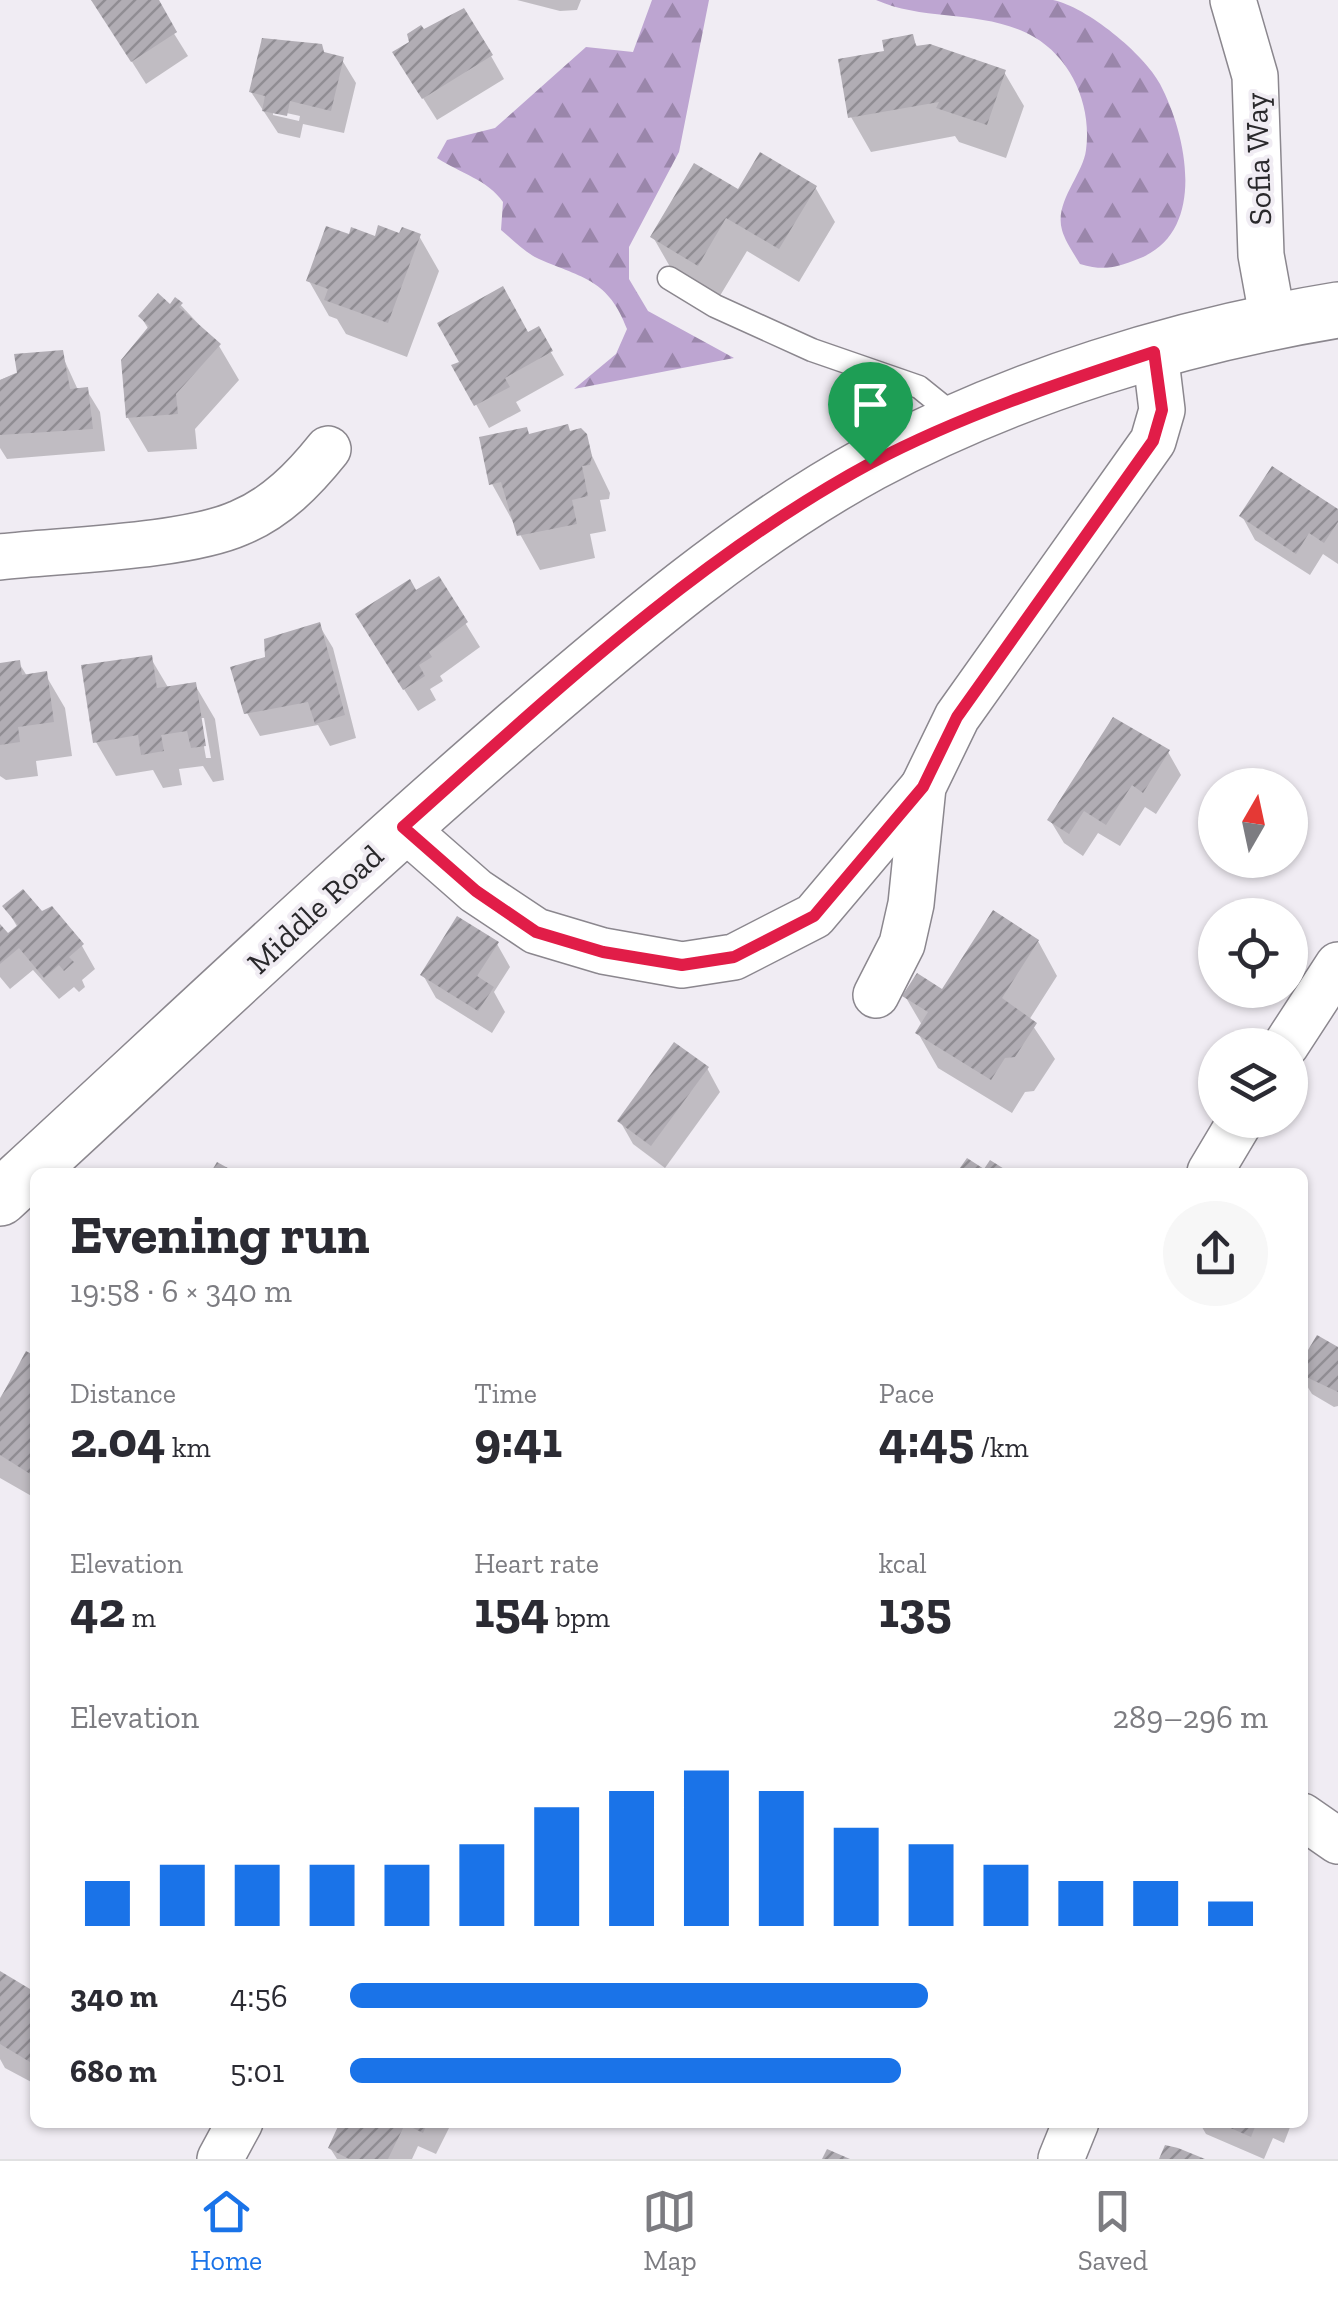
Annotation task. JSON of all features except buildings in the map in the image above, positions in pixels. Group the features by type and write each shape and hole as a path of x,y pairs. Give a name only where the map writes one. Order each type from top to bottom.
{"main road":[{"name":"Middle Road","path":"33,1168 403,827 636,625 742,545 870,464 963,422 1154,352 1274,321 1338,310"},
{"name":"Middle Road","path":"0,1198 30,1170"}],"street":[{"name":"Sofia Way","path":"1233,0 1255,76 1261,255 1274,321"},
{"path":"403,827 476,891 536,932 603,952 682,965 734,957 814,916 923,787 957,717 1153,441 1162,410 1154,352"},
{"path":"0,557 177,537 238,524 302,480 328,449"},
{"path":"876,995 902,944 911,904 923,787"},
{"path":"1297,1028 1338,965"},
{"path":"1212,1168 1230,1138"},
{"path":"220,2159 237,2128"},
{"path":"1061,2159 1074,2128"}],"lane":[{"path":"669,278 715,306 812,350 919,387 963,422"}],"green space":[{"path":"652,0 709,0 679,152 629,247 629,279 648,311 734,358 574,389 616,354 627,329 620,313 593,283 519,246 501,230 503,202 497,194 437,158 447,140 495,128 586,47 633,52"},
{"path":"876,0 1053,0 1098,22 1141,59 1170,105 1178,129 1185,181 1183,206 1175,228 1160,246 1138,259 1103,268 1080,264 1063,234 1061,220 1065,199 1084,159 1086,117 1076,85 1059,58 1034,37 1015,28 895,7"}],"route":[{"path":"1154,352 1161,378 1162,410 1153,441 957,717 923,787 814,916 734,957 682,965 603,952 536,932 476,891 403,827 636,625 742,545 870,464 996,408 1154,352"}]}
